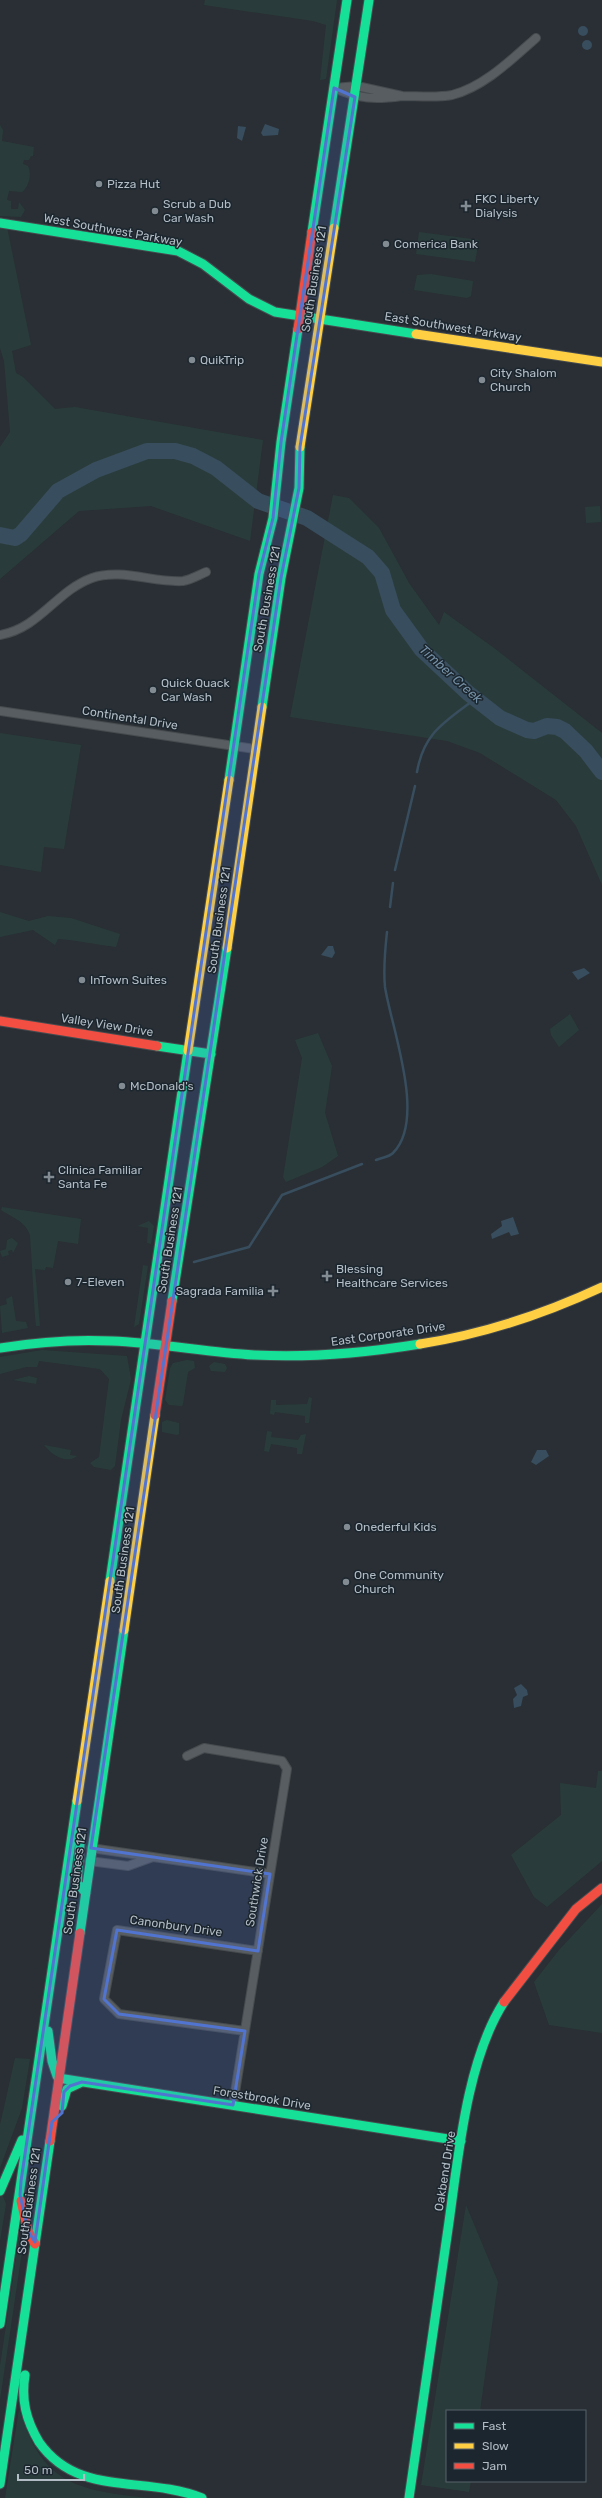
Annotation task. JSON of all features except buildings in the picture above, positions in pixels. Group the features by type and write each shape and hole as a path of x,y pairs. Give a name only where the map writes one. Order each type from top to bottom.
{"main road":[{"name":"South Business 121","path":"0,2324 259,574 273,518 281,442 301,316 346,0"},
{"name":"South Business 121","path":"0,2484 86,1893 89,1861 131,1588 165,1347 211,1054 281,578 298,488 300,447 357,86 369,0"},
{"name":"West Southwest Parkway","path":"0,223 178,251 200,262 257,305 275,312 301,316"},
{"name":"East Southwest Parkway","path":"301,316 602,362"},
{"name":"Valley View Drive","path":"0,1021 211,1054"},
{"name":"East Corporate Drive","path":"0,1348 37,1342 70,1340 145,1344 165,1347 268,1355 321,1356 370,1351 432,1341 505,1324 602,1287"},
{"path":"110,1585 131,1588"},
{"path":"73,1837 77,1838 80,1844 77,1883 86,1893"},
{"name":"Oakbend Drive","path":"409,2498 461,2141 473,2079 491,2022 511,1991 576,1909 602,1888"},
{"path":"45,2020 52,2061 58,2078"},
{"name":"Forestbrook Drive","path":"58,2078 461,2141"},
{"path":"52,2122 62,2113 67,2088 82,2082"},
{"path":"0,2191 20,2145 33,2102"},
{"path":"20,2195 28,2231 36,2242 33,2307 22,2401 33,2435 56,2463 89,2483 107,2487 184,2492 202,2498"}],"street":[{"path":"334,88 355,97 375,100 402,96 452,95 469,88 496,71 536,38"},
{"path":"334,88 357,86 402,96"},
{"path":"0,635 17,632 77,585 93,578 138,576 184,581 206,572"},
{"name":"Continental Drive","path":"0,711 255,749"},
{"name":"Southwick Drive","path":"188,1756 204,1748 282,1761 287,1769 233,2105"},
{"path":"91,1848 156,1856 270,1874"},
{"path":"89,1861 128,1866 156,1856"},
{"name":"Canonbury Drive","path":"245,2031 119,2014 104,1999 117,1930 258,1951"}],"highlighted area":[{"path":"334,88 355,97 300,447 299,488 281,578 91,1848 270,1874 258,1951 117,1930 104,1999 119,2014 245,2031 233,2105 82,2082 70,2086 64,2092 62,2113 52,2122 35,2242 28,2231 20,2195 21,2181 259,574 273,518 281,442"}],"green space":[{"path":"205,0 337,0 326,79 320,80 326,25 313,21 204,5"},
{"path":"0,125 3,130 2,141 34,147 33,156 31,156 29,160 24,160 23,164 28,166 30,173 26,187 22,192 9,191 7,200 11,201 11,209 18,209 19,202 25,210 21,217 0,216"},
{"path":"7,227 31,345 12,351 16,373 23,377 55,409 75,407 263,440 250,541 151,506 79,511 0,579 0,447 10,432 4,361 0,348 0,228"},
{"path":"419,232 479,240 475,262 416,254"},
{"path":"431,274 473,281 471,296 467,298 414,290 417,275"},
{"path":"333,495 349,498 379,528 409,583 439,625 444,612 494,648 602,733 602,885 576,826 556,800 480,753 447,741 290,717"},
{"path":"600,506 601,522 586,523 585,507"},
{"path":"0,733 81,745 64,849 44,847 41,872 0,865"},
{"path":"0,912 29,921 48,916 71,918 120,934 116,947 58,939 55,945 33,930 0,937"},
{"path":"570,1014 579,1030 559,1047 551,1035 550,1029"},
{"path":"318,1033 332,1066 325,1113 338,1156 322,1167 286,1182 283,1177 302,1058 295,1040"},
{"path":"2,1207 81,1219 78,1244 58,1241 53,1268 46,1267 45,1270 35,1269 40,1326 36,1326 35,1317 30,1235 22,1223 1,1210"},
{"path":"149,1221 154,1226 151,1244 147,1243 148,1228 137,1226"},
{"path":"12,1238 18,1243 13,1253 12,1250 8,1251 9,1255 2,1257 0,1251 6,1249 7,1240"},
{"path":"143,1265 148,1266 139,1324 134,1327"},
{"path":"12,1296 16,1321 26,1322 28,1328 2,1333 0,1306 7,1304 6,1299"},
{"path":"42,1350 127,1356 131,1379 121,1420 115,1466 111,1470 94,1467 90,1463 99,1457 109,1379 100,1369 39,1361 37,1367 26,1367 0,1374 0,1357"},
{"path":"187,1360 194,1361 195,1368 188,1372 183,1404 182,1406 169,1405 165,1400 170,1368 173,1363"},
{"path":"214,1362 225,1364 227,1368 225,1372 211,1371 209,1366"},
{"path":"29,1376 37,1378 36,1384 13,1380"},
{"path":"309,1397 312,1398 309,1423 305,1423 305,1416 275,1412 274,1415 270,1414 271,1400 276,1400 276,1405 307,1404"},
{"path":"167,1420 179,1423 179,1434 177,1435 162,1432 162,1422"},
{"path":"267,1431 272,1432 271,1437 298,1440 301,1435 306,1434 302,1454 297,1454 297,1448 271,1444 269,1452 264,1451"},
{"path":"44,1445 71,1450 70,1455 77,1456 64,1459 55,1455"},
{"path":"598,1771 602,1771 602,1861 547,1907 534,1897 511,1855 561,1815 560,1783 596,1788"},
{"path":"602,1904 602,2033 549,2025 534,1982 559,1950"},
{"path":"15,2058 30,2059 22,2108 0,2168 0,2125"},
{"path":"2,2194 6,2204 0,2241 0,2197"},
{"path":"466,2205 498,2282 480,2410 446,2410 446,2482 471,2482 469,2492 421,2485"},
{"path":"19,2237 24,2238 0,2400 0,2366"},
{"path":"19,2409 28,2434 39,2453 51,2468 65,2479 82,2486 101,2491 148,2498 5,2498"}],"water":[{"path":"581,26 585,26 588,31 585,36 581,36 578,33 578,29"},
{"path":"585,40 589,40 591,41 591,49 585,50 582,47 582,43"},
{"path":"265,124 279,129 278,135 263,136 261,133"},
{"path":"238,126 246,127 242,141 237,138"},
{"path":"328,946 333,946 335,953 332,958 321,955"},
{"path":"584,968 590,973 578,980 572,972"},
{"path":"513,1217 519,1234 511,1236 509,1232 492,1239 491,1234 502,1226 501,1221"},
{"path":"537,1450 546,1450 549,1456 536,1465 531,1462"},
{"path":"521,1684 527,1690 528,1695 523,1697 521,1706 514,1708 513,1699 517,1695 514,1688"}],"waterway":[{"name":"Timber Creek","path":"0,535 15,538 21,534 58,491 96,470 147,451 175,451 193,456 216,468 258,501 307,518 368,557 382,573 393,610 422,650 468,693 500,718 527,730 534,731 547,726 557,727 565,731 586,751 602,772"},
{"path":"417,772 420,758 431,737 446,721 476,698"},
{"path":"395,870 415,786"},
{"path":"390,907 393,883"},
{"path":"376,1160 393,1153 403,1138 407,1118 407,1096 404,1072 384,980 387,932"},
{"path":"194,1262 249,1247 282,1195 362,1164"}],"traffic: fast":[{"path":"312,232 347,0"},
{"path":"334,228 369,0"},
{"path":"0,223 178,251 203,264 249,299 275,312 416,334"},
{"path":"229,780 259,574 273,518 281,442 298,329"},
{"path":"262,707 281,578 299,488 300,447"},
{"path":"172,1301 227,948"},
{"path":"157,1046 211,1054"},
{"path":"110,1581 188,1051"},
{"path":"0,1348 28,1344 98,1340 130,1342 236,1354 296,1356 379,1350 420,1344"},
{"path":"80,1933 124,1630"},
{"path":"0,2324 77,1801"},
{"path":"73,1837 77,1838 80,1844 77,1883 86,1893"},
{"path":"409,2498 460,2142 472,2082 481,2053 491,2026 504,2002"},
{"path":"48,2031 52,2061 57,2076"},
{"path":"58,2078 461,2141"},
{"path":"62,2106 67,2089 82,2082"},
{"path":"0,2191 22,2140"},
{"path":"0,2484 50,2141"},
{"path":"25,2375 24,2401 28,2418 39,2442 55,2460 73,2471 92,2478 158,2487 180,2491 202,2498"}],"traffic: slow":[{"path":"300,447 334,228"},
{"path":"416,334 602,362"},
{"path":"227,948 262,707"},
{"path":"188,1051 229,780"},
{"path":"420,1344 467,1335 513,1322 558,1306 602,1287"},
{"path":"124,1630 155,1415"},
{"path":"77,1801 110,1581"}],"traffic: jam":[{"path":"298,329 312,232"},
{"path":"0,1021 157,1046"},
{"path":"155,1415 172,1301"},
{"path":"504,2002 576,1909 602,1888"},
{"path":"50,2141 80,1933"},
{"path":"21,2201 28,2231 35,2244"}],"place":[{"name":"Pizza Hut","path":"99,184"},
{"name":"FKC Liberty Dialysis","path":"466,206"},
{"name":"Scrub a Dub Car Wash","path":"155,211"},
{"name":"Comerica Bank","path":"386,244"},
{"name":"QuikTrip","path":"192,360"},
{"name":"City Shalom Church","path":"482,380"},
{"name":"Quick Quack Car Wash","path":"153,690"},
{"name":"InTown Suites","path":"82,980"},
{"name":"McDonald's","path":"122,1086"},
{"name":"Clinica Familiar Santa Fe","path":"49,1177"},
{"name":"Blessing Healthcare Services","path":"327,1276"},
{"name":"7-Eleven","path":"68,1282"},
{"name":"Sagrada Familia","path":"273,1291"},
{"name":"Onederful Kids","path":"347,1527"},
{"name":"One Community Church","path":"346,1582"}]}
